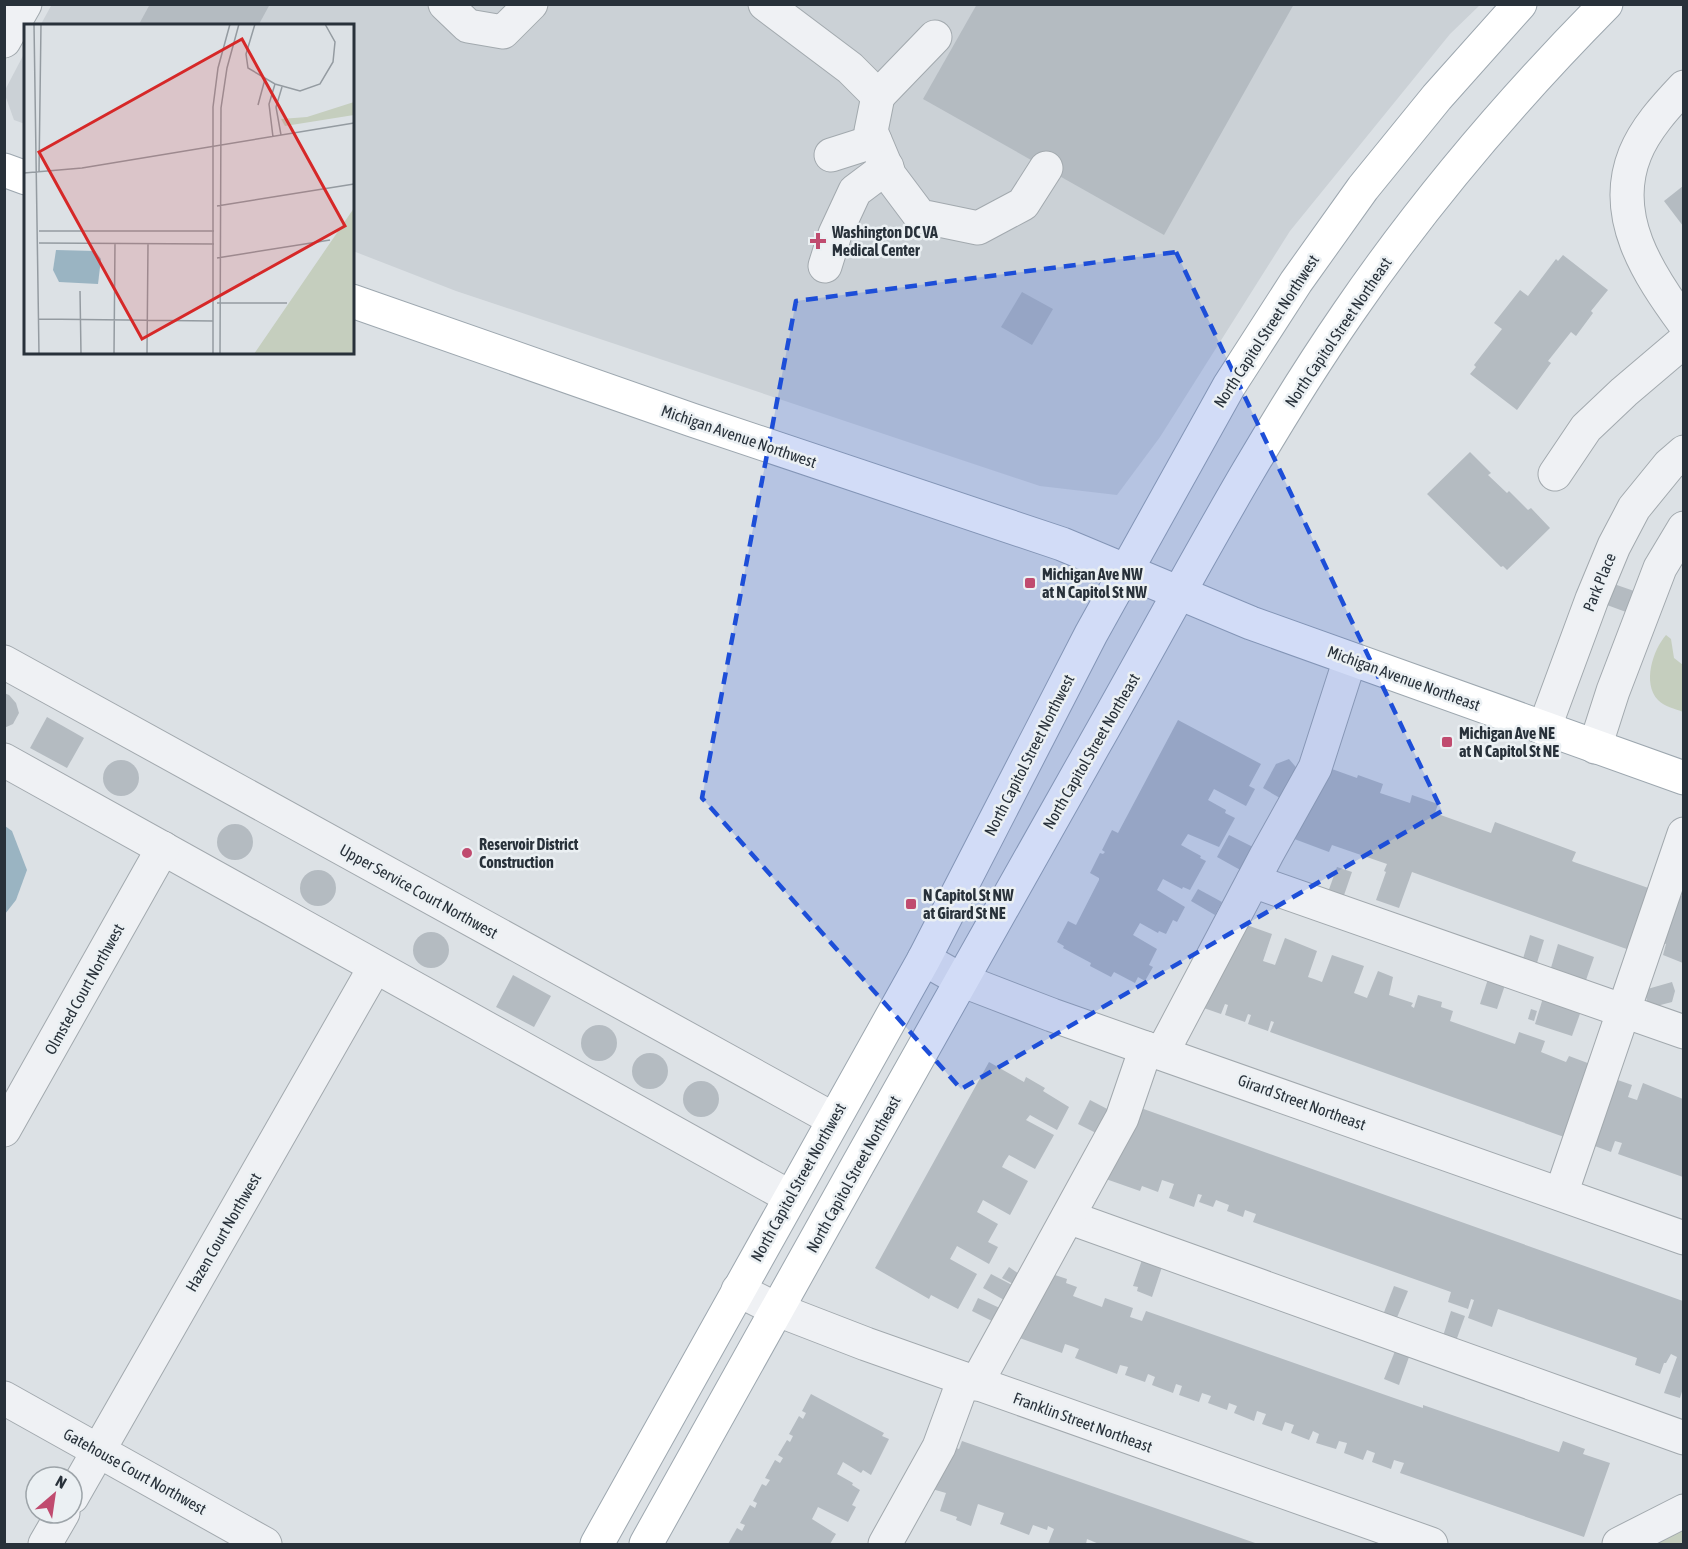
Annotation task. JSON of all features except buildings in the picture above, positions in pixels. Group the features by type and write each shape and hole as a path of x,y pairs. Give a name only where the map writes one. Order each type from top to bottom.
{"main road":[{"name":"North Capitol Street Northwest","path":"597,1545 924,959 1091,634 1229,386 1322,244 1399,141 1520,4"},
{"name":"North Capitol Street Northeast","path":"646,1545 961,980 1286,409 1346,316 1419,215 1488,130 1606,4"},
{"path":"4,170 24,177"},
{"name":"Michigan Avenue Northwest","path":"354,302 692,420 1062,544 1126,571"},
{"name":"Michigan Avenue Northeast","path":"1126,571 1251,623 1683,778"}],"street":[{"path":"4,41 25,4"},
{"path":"445,4 468,26 503,32 531,4"},
{"path":"765,4 850,68 878,96"},
{"path":"936,37 878,96 871,131 890,176 920,216 978,228 1023,204 1046,168"},
{"path":"1683,87 1662,111 1635,154 1627,183 1626,205 1629,225 1638,250 1683,323"},
{"path":"831,155 881,154"},
{"path":"825,266 835,234 855,191 881,154"},
{"path":"1555,474 1586,428 1683,341"},
{"name":"Park Place","path":"1544,729 1592,598 1614,546 1634,508 1669,465 1683,452"},
{"path":"1595,747 1660,568 1683,528"},
{"path":"1614,546 1660,568"},
{"path":"885,1545 939,1448 970,1381 1068,1217 1122,1118 1154,1050 1316,768 1350,659"},
{"name":"Upper Service Court Northwest","path":"4,662 833,1119"},
{"path":"4,760 790,1197"},
{"path":"1561,1194 1683,834"},
{"name":"Olmsted Court Northwest","path":"4,1130 163,848"},
{"path":"1253,881 1683,1032"},
{"name":"Girard Street Northeast","path":"924,959 961,980 1683,1238"},
{"name":"Hazen Court Northwest","path":"84,1476 375,967"},
{"path":"1068,1217 1683,1438"},
{"name":"Franklin Street Northeast","path":"738,1290 778,1310 970,1381 1431,1545"},
{"name":"Gatehouse Court Northwest","path":"4,1398 265,1545"},
{"path":"1619,1545 1683,1511"},
{"path":"45,1545 56,1525"}],"highlighted area":[{"path":"1176,252 1442,811 961,1089 702,798 796,301"}],"shaded area":[{"name":"Washington DC VA Medical Center","path":"52,4 1480,5 1450,34 1290,231 1160,437 1117,495 1040,486 456,291 354,251 354,24 41,24"},
{"path":"24,54 24,124 14,120 4,92"}],"green space":[{"path":"1666,635 1671,639 1674,658 1683,665 1683,712 1660,702 1653,693 1651,685 1651,667 1657,649"},
{"path":"1683,1527 1683,1544 1648,1544"}],"water":[{"path":"5,826 12,831 27,870 16,900 5,914"}],"place":[{"name":"Washington DC VA Medical Center","path":"818,241"},
{"name":"Michigan Ave NW at N Capitol St NW","path":"1030,583"},
{"name":"Michigan Ave NE at N Capitol St NE","path":"1447,742"},
{"name":"Reservoir District Construction","path":"467,853"},
{"name":"N Capitol St NW at Girard St NE","path":"911,904"}]}
